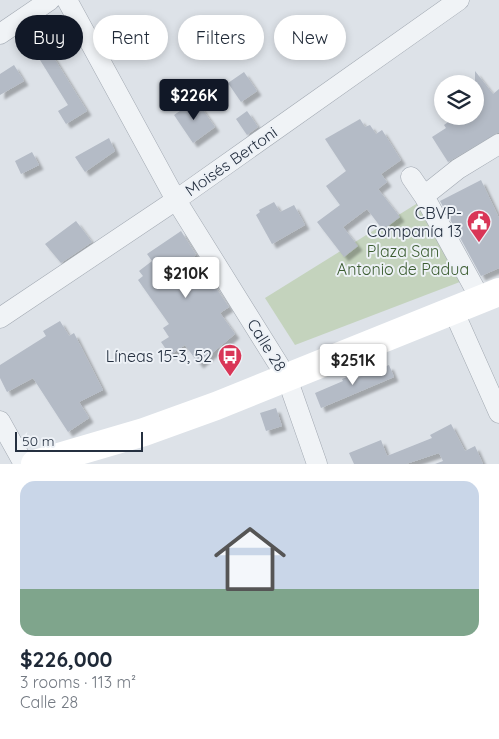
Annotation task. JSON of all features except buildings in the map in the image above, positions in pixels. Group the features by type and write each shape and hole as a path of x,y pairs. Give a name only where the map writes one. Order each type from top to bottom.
{"main road":[{"path":"35,464 144,432 287,378 490,296"}],"street":[{"path":"0,34 50,0"},
{"name":"Calle 28","path":"67,0 176,200 287,378 316,464"},
{"name":"Moisés Bertoni","path":"0,318 176,200 459,0"},
{"path":"424,196 458,169 499,144"},
{"path":"410,177 490,296"},
{"path":"454,312 499,413"},
{"path":"0,422 24,464"}],"green space":[{"name":"Plaza San Antonio de Padua","path":"421,201 465,280 295,345 265,298"}],"place":[{"name":"CBVP- Companía 13","path":"479,243"},
{"name":"Líneas 15-3, 52","path":"230,377"}]}
